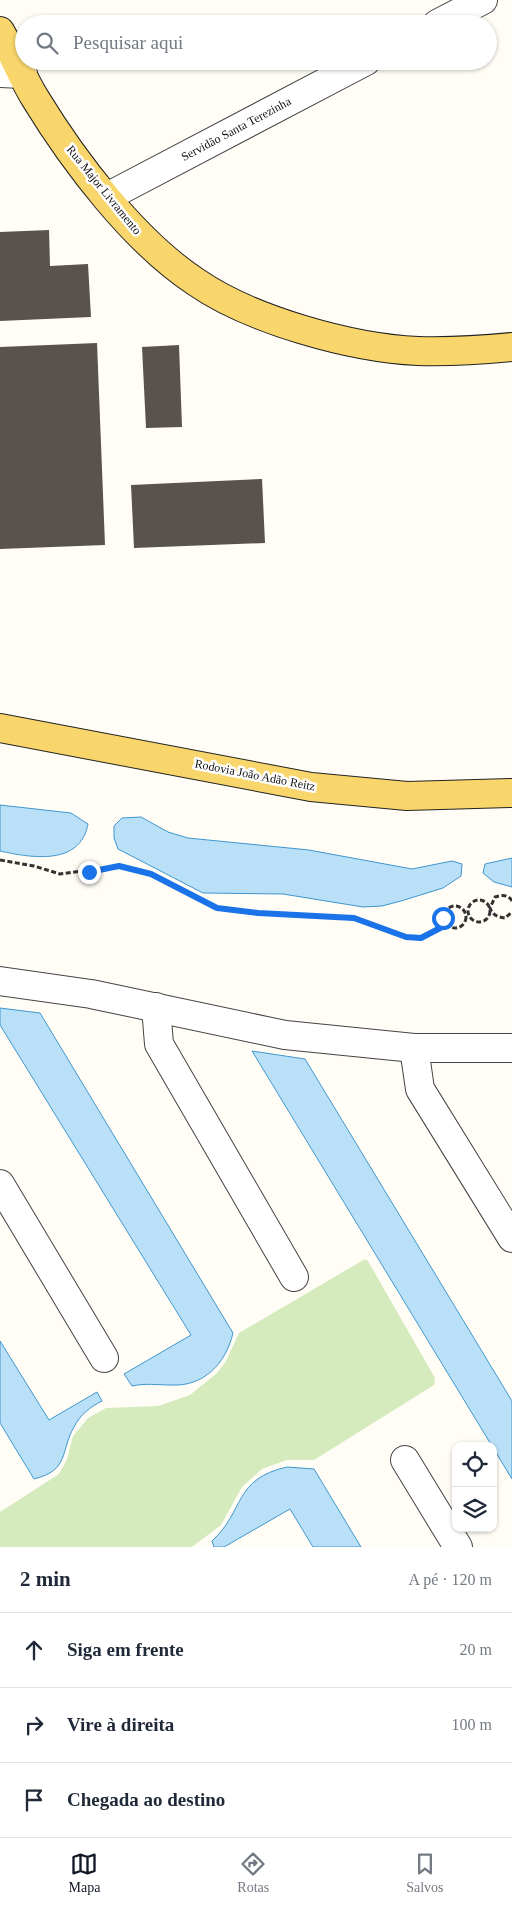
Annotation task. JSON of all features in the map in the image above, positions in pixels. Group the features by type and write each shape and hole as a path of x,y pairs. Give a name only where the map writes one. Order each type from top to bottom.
{"main road":[{"name":"Rua Major Livramento","path":"1,37 12,74 34,97 107,197 130,226 161,256 195,282 227,301 256,313 309,331 381,347 442,351 512,347"},
{"name":"Rodovia João Adão Reitz","path":"0,728 311,787 407,796 512,793"}],"street":[{"path":"446,13 483,0"},
{"name":"Servidão Santa Terezinha","path":"107,197 349,70"},
{"path":"0,981 91,994 285,1035 414,1048 512,1048"},
{"path":"156,1007 159,1044 294,1277"},
{"path":"414,1048 420,1089 512,1238"},
{"path":"0,1184 104,1358"},
{"path":"405,1460 458,1547"}],"path":[{"path":"0,860 34,866 60,874 119,866 151,874 217,908 258,913 354,918 406,937 421,938 446,925 458,928 464,924 471,902 476,900 482,900 490,908 492,914 498,917 505,918 512,912"},
{"path":"446,925 444,913 453,905 463,909 475,922 482,922 487,919 495,898 500,895 506,896 512,902"}],"green space":[{"path":"365,1259 368,1261 435,1378 434,1385 314,1460 287,1460 262,1469 242,1487 221,1525 192,1547 0,1547 0,1512 59,1474 67,1459 73,1436 88,1418 106,1408 158,1406 190,1395 217,1373 226,1361 239,1333"}],"water":[{"path":"0,805 71,813 88,824 83,838 75,847 65,853 40,857 0,851"},
{"path":"141,817 168,832 188,838 309,850 412,869 452,861 462,864 461,876 443,888 382,906 363,907 283,894 203,893 118,849 114,838 114,826 122,818"},
{"path":"512,858 512,887 494,882 483,873 485,864"},
{"path":"0,1008 40,1013 233,1333 230,1344 219,1363 212,1371 194,1382 183,1385 147,1384 132,1386 124,1374 191,1335 0,1025"},
{"path":"252,1051 305,1059 512,1401 512,1479 497,1454 497,1442 490,1442"},
{"path":"0,1341 49,1420 97,1392 102,1401 93,1406 76,1423 59,1465 45,1475 34,1479 0,1423"},
{"path":"287,1467 314,1469 361,1547 313,1547 290,1509 224,1547 214,1547 212,1541 222,1530 248,1488 257,1479 270,1472"}],"building":[{"path":"49,230 50,266 88,264 91,317 0,321 0,232"},
{"path":"97,343 105,545 0,549 0,347"},
{"path":"179,345 182,427 146,428 142,347"},
{"path":"262,479 265,543 134,548 131,485"}],"route":[{"path":"89,872 119,866 151,874 217,908 258,913 354,918 406,937 421,938 446,925 443,918"}]}
